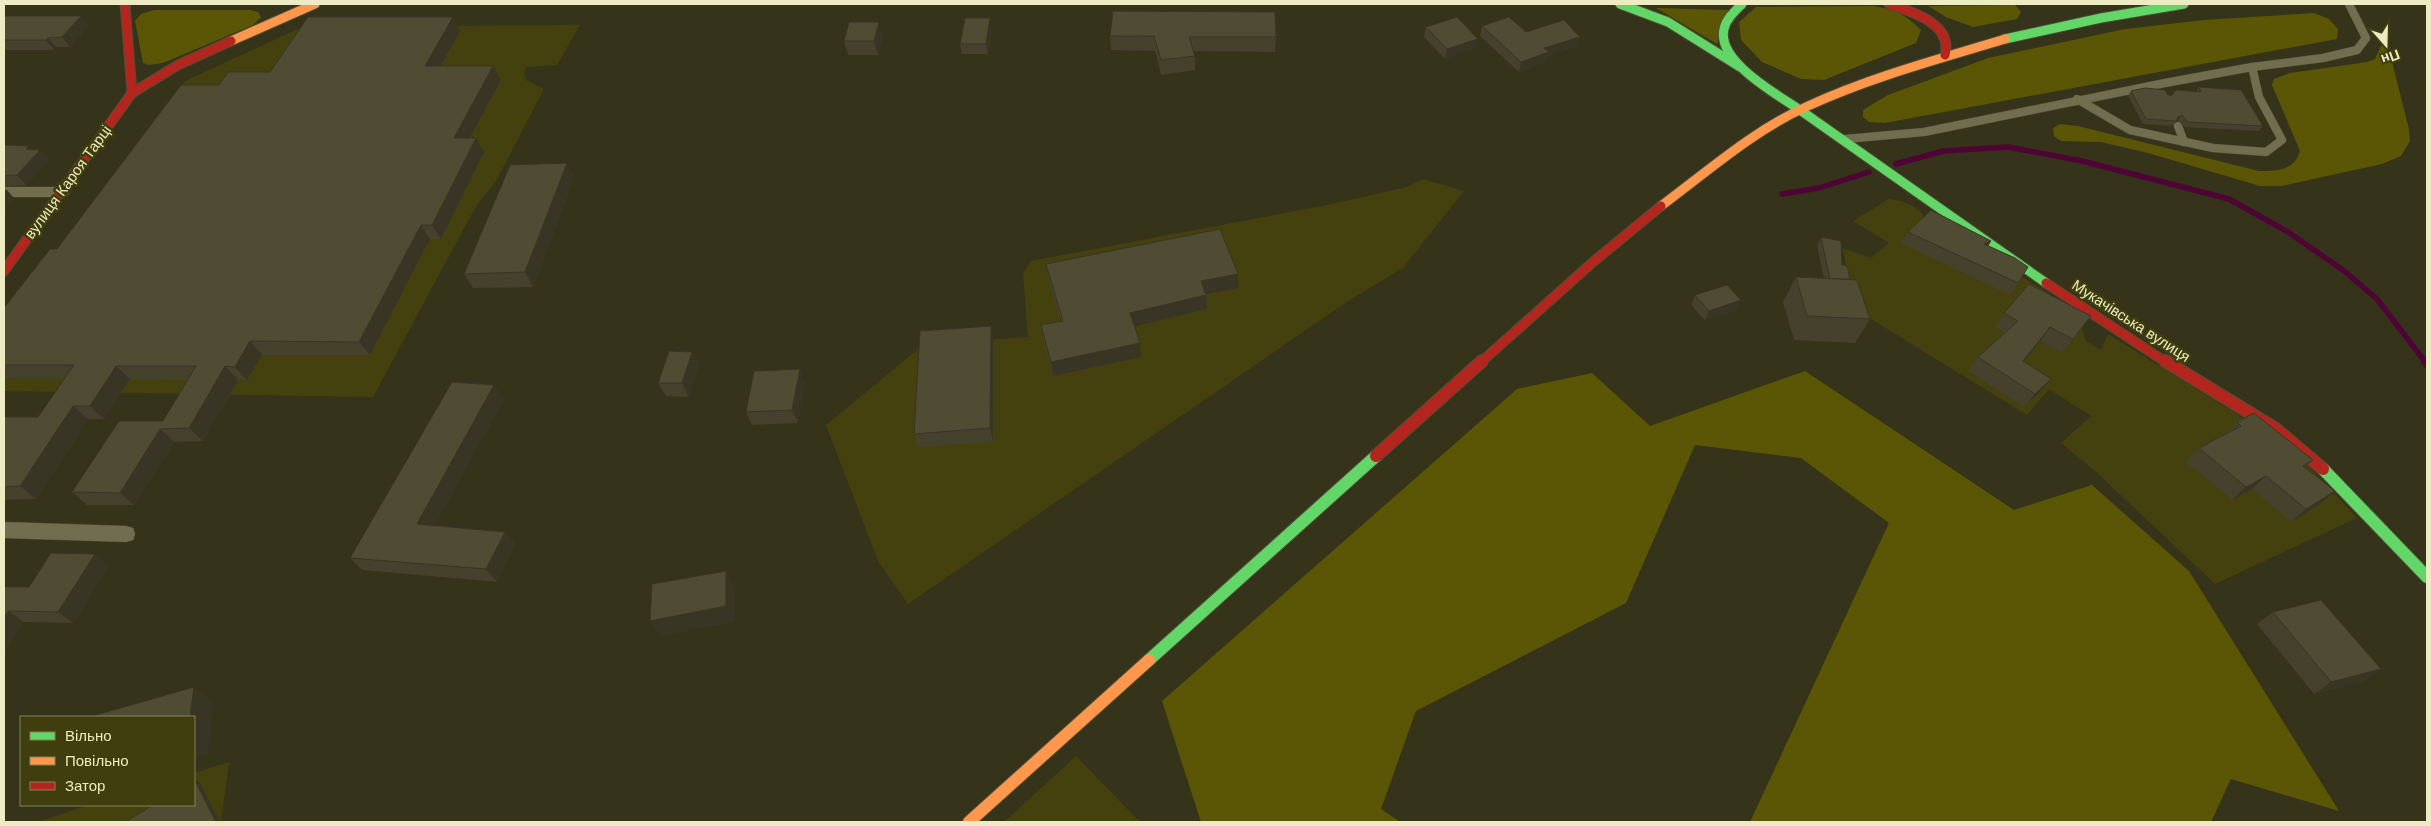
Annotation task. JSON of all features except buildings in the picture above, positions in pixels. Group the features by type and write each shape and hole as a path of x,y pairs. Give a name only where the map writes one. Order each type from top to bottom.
{"main road":[{"path":"125,4 132,93"},
{"name":"вулиця Кароя Тарці","path":"4,271 132,93 178,65 315,4"},
{"name":"Мукачівська вулиця","path":"1620,4 1668,22 1740,67 2112,330 2267,422 2306,451 2427,576"},
{"path":"1740,67 1725,42 1723,32 1729,18 1742,4"},
{"path":"1889,4 1920,16 1937,28 1945,36 1947,44 1944,55"},
{"path":"969,822 1593,262 1682,189 1758,135 1800,110 1878,78 1944,55 2074,23 2184,4"}],"street":[{"path":"4,192 62,192"},
{"path":"4,530 126,534"}],"lane":[{"path":"1842,139 1924,132 2077,99 2165,86 2252,67 2324,58 2357,50 2366,38 2348,4"},
{"path":"2077,99 2130,130 2214,148 2266,152 2282,140 2259,97 2252,67"},
{"path":"2178,126 2184,142"}],"shaded area":[{"path":"2015,5 2021,12 2017,19 1973,27 1946,17 1928,6"},
{"path":"1874,6 1889,9 1905,16 1915,24 1921,30 1916,43 1824,80 1801,79 1762,62 1741,40 1739,22 1756,7"},
{"path":"1656,8 1729,10 1717,44"},
{"path":"154,10 250,10 258,12 261,17 253,25 163,63 149,65 143,63 135,21 141,14"},
{"path":"2314,13 2329,19 2338,29 2337,39 1885,123 1869,122 1863,117 1863,110 1888,95 1988,58 2125,29 2204,20"},
{"path":"580,25 557,65 526,67 524,74 526,80 544,89 496,181 475,208 373,397 4,391 4,320 185,81 302,27"},
{"path":"2387,42 2409,129 2410,141 2401,156 2382,164 2282,186 2260,186 2148,153 2101,142 2061,141 2054,136 2053,128 2060,124 2078,126 2259,171 2278,170 2294,163 2300,151 2272,85 2274,79 2290,73 2367,62 2375,59 2381,46"},
{"path":"1423,179 1464,191 1403,268 1351,299 908,604 878,561 826,425 923,345 1028,337 1023,274 1031,261 1327,205 1407,187"},
{"path":"1889,199 1913,206 1923,214 1924,222 1977,250 2075,309 2086,341 2101,350 2108,334 2293,449 2357,518 2215,584 2095,471 2061,443 2091,416 2049,389 2027,415 1853,308 1843,248 1871,258 1889,243 1853,221"},
{"path":"1805,371 2014,510 2092,485 2189,571 2339,811 2231,779 2211,822 1750,822 1889,523 1801,458 1695,445 1626,603 1416,711 1381,809 1400,822 1201,822 1162,701 1517,389 1592,373 1650,426"},
{"path":"1076,756 1140,822 1004,822"},
{"path":"229,762 221,822 38,822 86,806 195,806 195,773"}],"waterway":[{"path":"1896,164 1943,151 2008,147 2082,161 2229,199 2288,232 2343,270 2377,299 2426,363"},
{"path":"1782,194 1819,188 1869,172"}],"traffic: fast":[{"path":"1620,4 1668,22 1740,67"},
{"path":"1742,4 1725,24 1723,33 1725,45 1741,67 1753,78 1800,110"},
{"path":"2005,39 2101,18 2184,4"},
{"path":"1800,110 2046,283"},
{"path":"1149,660 1376,456"},
{"path":"2323,469 2427,577"}],"traffic: slow":[{"path":"231,41 315,4"},
{"path":"1661,206 1745,143 1807,106 1898,71 2005,39"},
{"path":"969,822 1149,660"}],"traffic: jam":[{"path":"125,4 132,93"},
{"path":"1889,4 1905,9 1932,23 1939,29 1945,36 1947,43 1945,55"},
{"path":"4,271 132,93 178,65 231,41"},
{"path":"1376,456 1593,262 1661,206"},
{"path":"2046,283 2135,343 2276,429 2323,469"}]}
